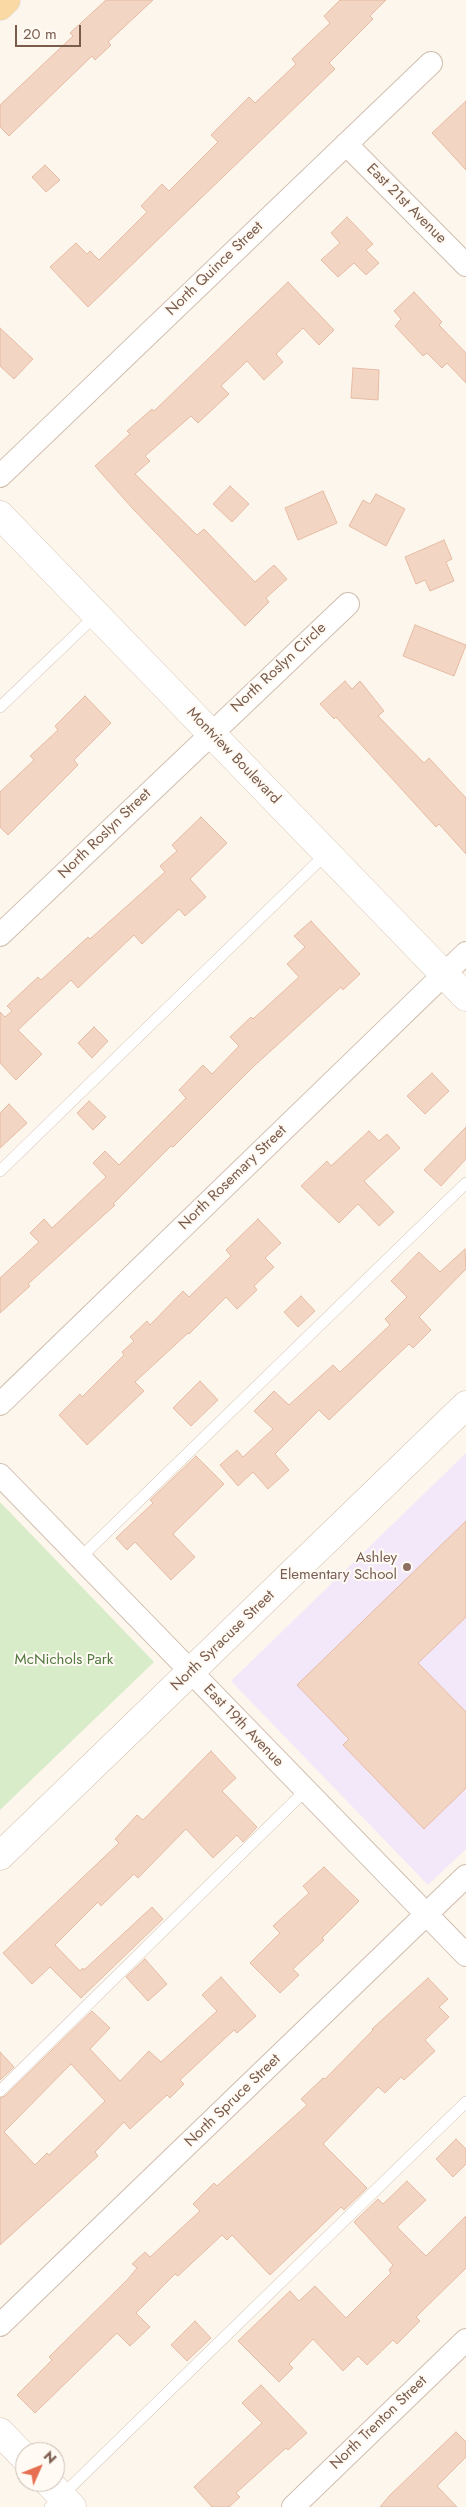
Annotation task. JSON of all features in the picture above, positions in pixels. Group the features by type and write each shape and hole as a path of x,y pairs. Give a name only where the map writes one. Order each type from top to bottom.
{"main road":[{"path":"0,6 6,0"}],"street":[{"name":"North Quince Street","path":"0,476 431,63"},
{"name":"East 21st Avenue","path":"346,144 466,265"},
{"name":"Montview Boulevard","path":"0,515 466,997"},
{"name":"North Roslyn Circle","path":"210,733 348,604"},
{"name":"North Roslyn Street","path":"0,936 210,733"},
{"name":"North Rosemary Street","path":"0,1404 466,953"},
{"name":"North Syracuse Street","path":"0,1856 466,1405"},
{"name":"East 19th Avenue","path":"0,1475 466,1955"},
{"name":"North Spruce Street","path":"0,2325 466,1876"},
{"name":"North Trenton Street","path":"293,2507 466,2340"},
{"path":"0,2432 15,2448"}],"lane":[{"path":"0,707 96,615"},
{"path":"0,1171 327,853"},
{"path":"80,1558 466,1183"},
{"path":"0,2091 305,1791"},
{"path":"58,2498 466,2102"}],"shaded area":[{"name":"Ashley Elementary School","path":"466,1453 466,1849 428,1885 231,1681"}],"green space":[{"name":"McNichols Park","path":"0,1502 154,1662 0,1810"}],"building":[{"path":"106,0 153,0 108,42 111,45 95,60 92,56 9,136 0,127 0,105 73,36 70,33"},
{"path":"340,0 386,0 370,16 373,19 329,63 335,69 88,307 50,267 76,243 87,254 90,251 99,260 147,212 141,206 162,184 169,191 218,142 211,135 249,97 255,103 296,64 292,59 330,23 324,16"},
{"path":"466,101 466,170 432,133"},
{"path":"45,165 60,180 46,192 32,177"},
{"path":"347,217 373,244 366,250 379,263 366,275 354,263 338,277 321,260 340,243 331,233"},
{"path":"288,282 334,330 319,345 303,328 276,354 283,362 264,380 247,361 221,386 229,394 198,423 191,416 145,456 150,461 135,474 197,535 204,529 255,582 274,565 287,579 266,598 269,602 245,626 133,509 95,466 130,434 127,431 152,409 154,411"},
{"path":"414,292 442,322 439,325 466,353 466,383 447,363 442,368 427,353 423,356 395,326 401,319 394,311"},
{"path":"0,328 33,359 14,379 0,366"},
{"path":"353,368 379,370 378,400 351,398"},
{"path":"230,486 249,504 232,522 213,504"},
{"path":"323,491 337,523 298,540 285,508"},
{"path":"376,494 405,509 386,546 349,526 363,500 370,504"},
{"path":"444,540 452,559 446,562 454,581 430,591 425,580 416,584 405,557"},
{"path":"415,625 466,645 454,676 403,656"},
{"path":"345,681 352,689 360,681 384,711 378,716 424,763 429,758 466,798 466,854 439,824 436,827 336,717 334,719 320,704"},
{"path":"85,696 111,723 74,760 78,765 8,835 0,827 0,792 34,760 30,756 58,730 55,726"},
{"path":"201,817 227,843 190,879 206,897 185,916 179,909 142,944 134,935 78,988 71,980 18,1030 42,1054 16,1080 0,1063 0,1012 5,1017 12,1011 7,1006 38,977 41,980 88,937 90,939 165,872 160,866 177,851 172,845"},
{"path":"311,921 360,974 343,990 341,987 253,1067 113,1204 115,1205 28,1284 30,1286 0,1313 0,1278 39,1242 30,1233 44,1219 52,1228 106,1177 93,1163 105,1151 119,1165 186,1098 179,1090 203,1065 212,1074 239,1046 230,1037 251,1017 253,1019 299,977 287,964 305,947 294,936"},
{"path":"94,1027 108,1041 92,1058 78,1043"},
{"path":"432,1073 449,1091 425,1114 407,1096"},
{"path":"89,1101 106,1117 93,1130 77,1113"},
{"path":"9,1104 27,1123 0,1148 0,1113"},
{"path":"466,1127 466,1159 441,1186 424,1170"},
{"path":"369,1131 379,1141 387,1134 400,1148 364,1181 394,1212 379,1226 358,1204 339,1223 301,1186 327,1161 331,1166"},
{"path":"258,1219 281,1243 265,1258 274,1267 254,1286 257,1290 237,1309 226,1297 189,1334 135,1382 144,1391 87,1445 59,1415 80,1394 82,1397 124,1355 122,1352 134,1341 130,1337 147,1321 150,1325 183,1291 189,1297 231,1256 226,1250"},
{"path":"465,1249 466,1269 419,1317 431,1330 413,1348 409,1344 329,1420 319,1410 275,1454 289,1470 268,1489 253,1472 238,1486 220,1465 237,1450 243,1457 273,1429 254,1411 274,1391 289,1405 333,1365 340,1372 390,1325 385,1319 407,1297 391,1281 419,1252 440,1272"},
{"path":"301,1296 315,1311 298,1327 284,1312"},
{"path":"200,1381 218,1400 191,1426 173,1408"},
{"path":"196,1456 224,1484 173,1534 195,1557 171,1580 135,1542 127,1550 116,1538 153,1503 150,1500"},
{"path":"466,1521 466,1617 418,1663 466,1712 466,1788 424,1829 343,1745 349,1739 297,1685"},
{"path":"211,1751 236,1778 222,1791 257,1827 243,1842 237,1835 213,1858 186,1829 138,1878 134,1874 101,1906 98,1902 55,1945 80,1971 83,1968 84,1970 152,1907 163,1919 81,1998 50,1967 32,1984 3,1953 119,1843 115,1839 137,1815 143,1820"},
{"path":"324,1867 359,1901 322,1938 324,1940 293,1969 299,1975 280,1993 250,1963 280,1933 273,1926 309,1893 303,1886"},
{"path":"145,1959 167,1984 148,2001 126,1977"},
{"path":"221,1977 256,2016 237,2033 234,2030 180,2080 184,2084 170,2098 167,2095 130,2129 124,2122 95,2152 98,2156 0,2245 0,2098 5,2096 92,2011 110,2028 90,2049 120,2081 149,2051 161,2062 217,2011 202,1995","holes":["71,2064 105,2101 49,2155 47,2153 35,2165 4,2132"]},
{"path":"428,1978 448,1999 439,2007 449,2017 425,2040 435,2051 404,2080 401,2077 385,2093 378,2087 323,2144 367,2188 344,2210 341,2207 270,2275 232,2235 227,2240 222,2235 178,2276 175,2274 136,2313 150,2327 130,2346 117,2333 35,2413 17,2395 52,2360 49,2357 128,2279 137,2268 132,2264 145,2252 150,2257 200,2211 193,2204 214,2183 217,2186 307,2105 301,2099 323,2078 325,2079 372,2029"},
{"path":"0,2052 14,2067 0,2080"},
{"path":"456,2139 466,2149 466,2164 453,2177 436,2159"},
{"path":"407,2181 426,2200 397,2227 426,2256 466,2216 466,2268 416,2317 420,2321 397,2344 393,2340 367,2365 358,2356 343,2371 313,2339 289,2364 293,2368 279,2382 238,2341 290,2291 299,2301 315,2286 346,2318 391,2273 389,2270 393,2265 354,2222 378,2199 383,2204"},
{"path":"195,2321 211,2338 187,2361 171,2345"},
{"path":"261,2385 307,2433 288,2450 286,2448 236,2493 240,2497 229,2507 212,2507 194,2487 262,2423 242,2403"},
{"path":"456,2432 466,2442 466,2457 437,2486 457,2507 380,2507 390,2495"}],"place":[{"name":"Ashley Elementary School","path":"407,1567"}]}
